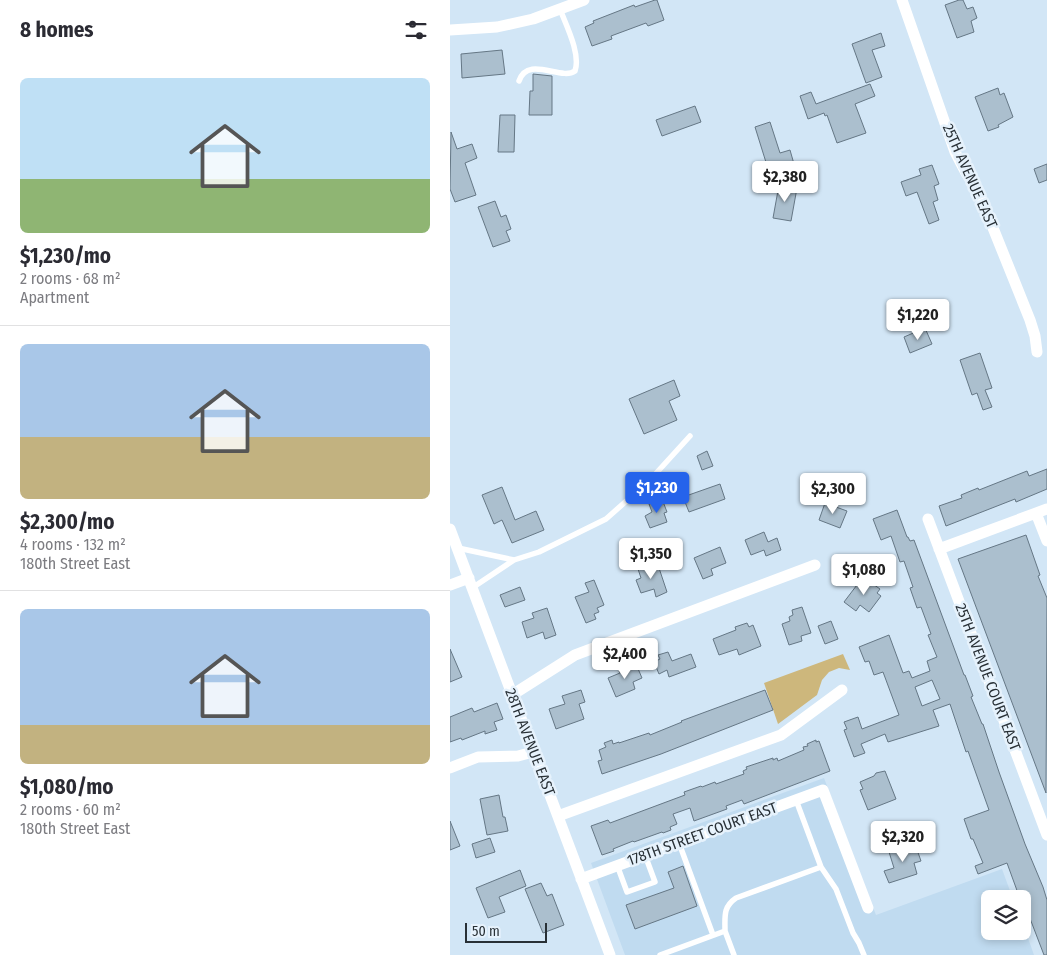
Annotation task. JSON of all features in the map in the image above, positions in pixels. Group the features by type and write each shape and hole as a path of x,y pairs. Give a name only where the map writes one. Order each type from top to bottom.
{"street":[{"path":"450,30 498,27 533,19 584,0"},
{"name":"25TH AVENUE EAST","path":"902,0 955,152 977,188 1030,320 1035,336 1036,352"},
{"path":"940,549 1042,511 1047,541"},
{"name":"25TH AVENUE COURT EAST","path":"928,519 1047,835"},
{"name":"28TH AVENUE EAST","path":"450,529 610,955"},
{"path":"512,694 574,655 815,565"},
{"path":"450,585 471,583"},
{"path":"558,816 781,735 842,690"},
{"path":"450,768 478,757 518,756 534,752"},
{"name":"178TH STREET COURT EAST","path":"581,879 823,790 868,908"}],"lane":[{"path":"520,81 524,74 532,70 552,70 565,74 575,71 575,53 560,9"},
{"path":"471,583 514,560 539,552 606,519 650,480 690,436"},
{"path":"457,548 514,560"},
{"path":"796,800 821,867 836,889 853,933 860,943 864,955"},
{"path":"679,843 713,935"},
{"path":"617,865 627,892 655,882 645,855"},
{"path":"734,955 725,931 725,912 731,902 736,898 821,867"},
{"path":"660,955 725,931"}],"shaded area":[{"path":"843,654 850,670 839,668 829,672 822,680 817,695 778,724 764,683"},
{"path":"824,778 876,915 1002,869 1010,890 981,890 981,940 1029,940 1034,955 625,955 591,863"}],"building":[{"path":"657,0 664,20 648,26 646,23 611,36 612,39 592,46 585,27 594,23 593,21 634,5 635,7"},
{"path":"963,0 967,9 973,7 977,18 971,21 974,32 957,38 945,5"},
{"path":"881,33 885,46 872,50 882,77 866,83 852,44"},
{"path":"502,50 505,74 462,78 461,54"},
{"path":"533,74 552,76 552,115 529,115 530,91 533,91"},
{"path":"870,84 875,96 855,104 866,133 837,143 827,115 825,116 824,113 808,119 800,96 811,92 816,104"},
{"path":"998,88 1000,95 1004,93 1013,117 998,125 999,127 988,131 975,97"},
{"path":"695,106 701,122 662,136 656,120"},
{"path":"500,115 515,115 514,152 498,152"},
{"path":"770,122 780,153 790,150 794,164 769,172 755,127"},
{"path":"451,132 457,149 472,144 477,158 465,163 476,195 455,202 450,189"},
{"path":"1047,164 1047,180 1039,183 1034,169"},
{"path":"932,165 939,184 934,186 938,200 933,202 939,220 929,224 917,192 906,196 901,182 921,175 919,169"},
{"path":"779,185 797,188 791,221 773,218"},
{"path":"495,201 501,217 506,215 511,229 506,231 510,241 493,247 478,207"},
{"path":"925,328 932,344 910,353 904,337"},
{"path":"980,353 992,388 985,390 992,407 983,410 977,393 972,395 960,360"},
{"path":"674,380 680,396 669,401 677,420 644,434 629,399"},
{"path":"707,451 713,466 702,470 697,456"},
{"path":"1047,469 1047,489 1016,502 1015,499 946,526 939,506 962,498 961,495 978,488 979,490 1027,471 1029,476"},
{"path":"720,484 725,499 689,512 683,497"},
{"path":"502,487 515,520 536,511 544,530 512,543 502,520 494,524 482,495"},
{"path":"662,499 667,512 664,513 667,522 650,528 645,516 652,512 649,504"},
{"path":"825,503 847,511 840,528 819,520"},
{"path":"897,510 907,537 910,541 914,540 973,696 971,697 983,724 1025,844 1043,887 1047,900 1047,955 1044,955 1031,921 1031,890 1017,890 1007,863 978,874 975,866 983,863 973,839 971,839 964,819 989,810 968,751 966,752 950,704 933,710 939,726 888,742 885,734 861,744 865,753 854,757 844,730 847,729 844,722 858,717 862,729 899,715 883,672 874,675 869,661 865,662 859,647 889,635 903,673 909,671 912,678 930,671 927,661 937,657 928,635 931,634 921,607 917,608 910,588 913,587 904,561 900,562 891,536 881,540 873,519","holes":["932,680 940,699 922,706 915,687"]},
{"path":"764,532 768,542 777,538 781,550 766,556 764,550 751,555 745,540"},
{"path":"1026,535 1040,575 1038,576 1047,598 1046,793 958,559"},
{"path":"720,547 726,563 711,569 713,575 703,579 694,558"},
{"path":"657,562 667,592 656,597 654,589 641,593 636,580 641,578 638,569"},
{"path":"863,577 880,589 877,593 881,596 869,612 860,605 856,611 844,602"},
{"path":"594,580 604,605 597,608 599,612 594,614 596,619 586,623 575,597 589,592 585,583"},
{"path":"520,587 525,600 505,607 500,595"},
{"path":"802,607 811,633 801,636 802,641 789,645 782,624 790,621 789,617 793,615 792,610"},
{"path":"547,608 556,635 545,639 543,632 527,638 522,622 534,618 532,613"},
{"path":"831,621 838,639 825,644 818,626"},
{"path":"747,623 749,627 753,625 761,646 739,655 737,649 719,655 713,639 736,630 735,627"},
{"path":"450,649 462,677 450,682"},
{"path":"668,652 672,661 691,654 696,667 669,677 667,670 659,674 654,662 660,659 658,655"},
{"path":"636,664 642,678 633,682 635,689 616,697 608,678"},
{"path":"581,690 585,702 579,704 584,719 556,729 549,709 565,704 562,696"},
{"path":"765,690 773,710 661,754 602,774 598,761 602,760 599,750 606,747 604,743 612,740 613,744 619,743 649,733 650,735 681,721"},
{"path":"497,703 503,719 494,722 497,730 485,734 485,731 462,740 461,738 450,742 450,717 472,708 474,712"},
{"path":"816,740 816,742 819,741 830,771 744,804 742,800 726,806 727,809 694,821 690,808 673,814 677,824 670,827 671,830 633,841 602,855 591,826 608,820 610,823 685,795 684,792 715,782 716,784 744,774 743,771 747,769 746,767 773,758 773,760 777,758 778,761 804,750 803,747"},
{"path":"885,771 896,799 868,810 860,790 863,789 860,782 874,776 876,773"},
{"path":"499,795 508,831 487,835 480,799"},
{"path":"450,821 460,846 450,850"},
{"path":"490,838 495,852 476,858 472,844"},
{"path":"915,844 921,861 914,863 917,874 889,883 884,871 894,868 889,852"},
{"path":"683,866 697,906 635,929 626,905 674,888 668,872"},
{"path":"520,870 526,886 499,897 505,912 488,918 476,888"},
{"path":"541,883 547,896 552,894 564,925 543,933 525,889"}]}
